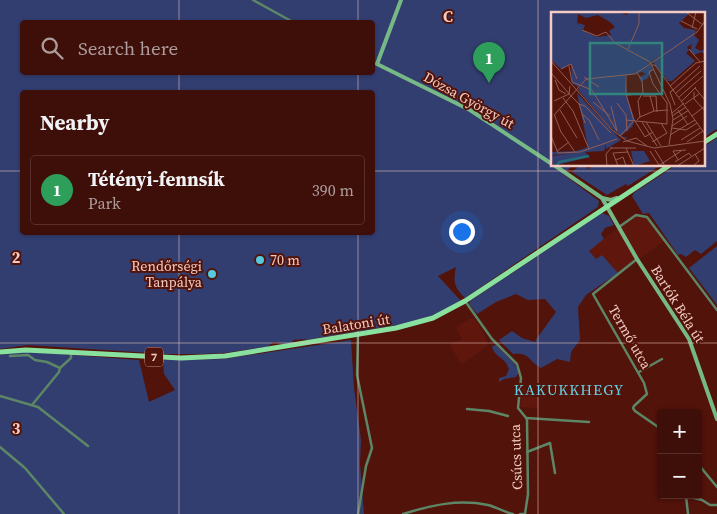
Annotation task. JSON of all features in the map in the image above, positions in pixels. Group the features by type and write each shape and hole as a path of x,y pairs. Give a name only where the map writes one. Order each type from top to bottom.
{"main road":[{"path":"704,142 717,134"},
{"name":"Balatoni út","path":"0,352 20,350 181,358 217,357 415,324 465,302 668,166"}],"street":[{"path":"253,0 289,20"},
{"path":"375,63 401,0"},
{"name":"Dózsa György út","path":"375,63 470,110 551,163"},
{"name":"Dózsa György út","path":"556,166 602,198 607,206"},
{"path":"602,198 611,200 621,197"},
{"path":"612,216 613,208 621,197"},
{"name":"Bartók Béla út","path":"607,206 637,259 689,339 717,419"},
{"path":"619,226 636,216 647,217 717,310"},
{"name":"Termő utca","path":"637,259 593,294 644,383 647,394 634,406 635,411 657,426"},
{"name":"Csúcs utca","path":"465,302 492,339 517,364 521,378 518,408 527,420 528,494 525,514"},
{"path":"358,334 357,375 372,448 366,466 358,514"},
{"path":"32,405 59,372 60,368 71,358 71,352"},
{"path":"10,356 28,355 35,360 47,362 60,368"},
{"path":"639,372 662,359"},
{"path":"0,396 42,409 69,433 88,446"},
{"path":"467,409 489,411 508,416"},
{"path":"525,418 589,422"},
{"path":"527,452 550,443 555,472"},
{"path":"0,447 25,468 64,514"},
{"path":"702,469 717,487"},
{"path":"688,514 686,496 702,500 710,505 717,505"},
{"path":"403,514 426,507 457,502 491,506 513,514"},
{"path":"520,514 525,514"}],"shaded area":[{"path":"0,0 717,0 717,129 704,137 704,12 551,12 551,166 572,166 563,174 599,201 598,207 465,298 455,284 456,267 438,276 461,301 440,313 409,323 306,340 293,340 292,343 274,342 267,347 224,353 166,354 28,345 0,349"},
{"path":"717,138 717,241 701,254 695,250 686,257 681,254 678,255 649,213 643,214 632,196 635,192 674,166 704,166 704,146"},
{"path":"579,166 584,166 588,169 593,166 659,166 628,186 626,184 607,195 572,172"},
{"path":"602,213 609,216 614,225 605,228 601,234 604,239 589,251 596,259 602,255 618,273 586,295 578,307 580,340 571,352 570,362 557,359 541,368 523,354 513,354 499,340 512,331 522,338 537,342 535,341 556,312 545,299 528,300 516,294 496,302 477,314 469,304 470,301"},
{"path":"636,215 647,217 664,241 618,274 603,255 596,259 589,251"},
{"path":"717,246 717,305 689,268"},
{"path":"473,317 483,331 488,346 462,364 449,345 462,339 456,327"},
{"path":"351,340 354,388 361,440 360,464 364,514 0,514 0,355 20,351 139,360 149,402 175,390 164,374 163,360 223,359"},
{"path":"496,345 514,363 519,372 516,377 499,382 499,378 506,376 509,369 493,350 492,346"},
{"path":"522,388 540,394 537,408 520,407"}],"place":[{"name":"Tétényi-fennsík","path":"489,83"},
{"name":"70 m","path":"260,260"},
{"name":"Rendőrségi Tanpálya","path":"212,274"}],"district":[{"name":"KAKUKKHEGY","path":"569,390"}]}
